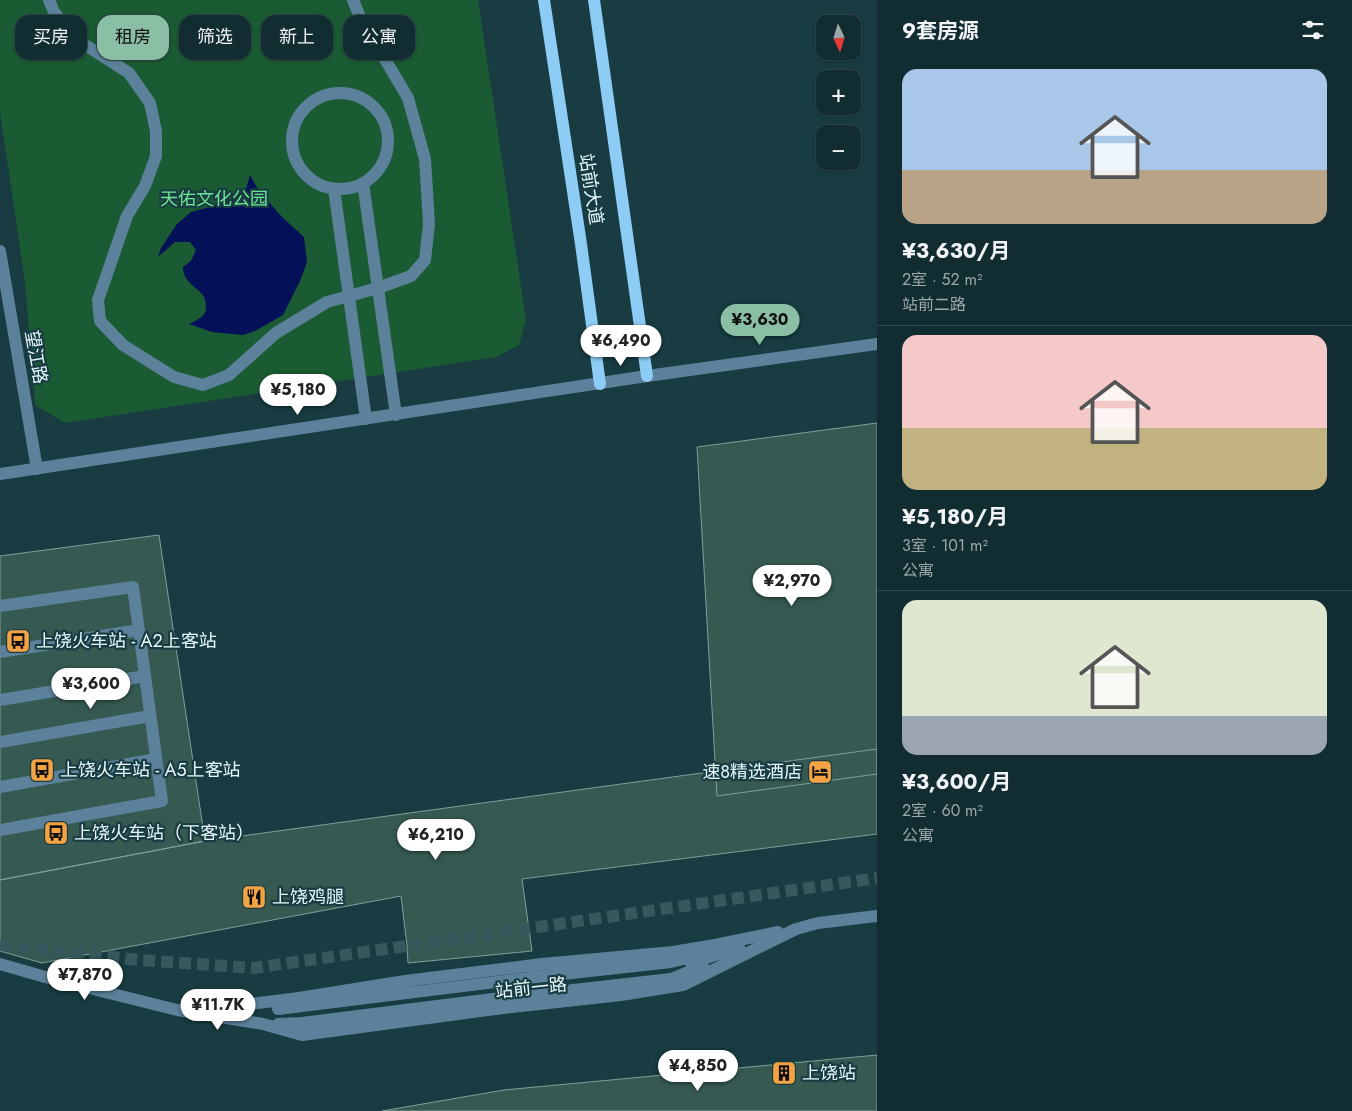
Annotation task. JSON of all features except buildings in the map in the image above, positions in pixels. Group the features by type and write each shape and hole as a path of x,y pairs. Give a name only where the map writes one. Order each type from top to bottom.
{"main road":[{"name":"站前大道","path":"544,0 600,384"},
{"name":"站前大道","path":"594,0 647,376"}],"street":[{"path":"49,0 54,12 76,39 129,73 150,103 156,131 156,156 145,186 126,216 98,300 100,321 123,345 174,377 203,385 229,375 276,333 327,302 378,288 412,276 425,260 429,224 425,159 408,98 360,17 353,0"},
{"path":"337,93 352,95 367,101 378,112 386,126 388,141 386,157 378,171 363,183 351,188 334,189 319,184 306,175 297,162 292,147 293,132 298,117 308,105 322,96 337,93"},
{"path":"363,183 396,415"},
{"path":"334,189 366,420"},
{"name":"望江路","path":"0,251 37,469"},
{"path":"0,474 647,376 877,344"},
{"path":"0,606 133,587 162,802 0,830"},
{"path":"0,652 138,630"},
{"path":"0,700 145,676"},
{"path":"0,742 150,716"},
{"path":"0,787 156,759"},
{"name":"站前一路","path":"0,964 183,1011 263,1024 302,1035 503,1008 621,995 683,985 796,929 818,922 877,916"},
{"path":"183,1011 299,998 405,981 542,964 673,952 715,946 796,929"},
{"path":"212,1016 536,976 672,962 796,929"},
{"path":"238,1020 534,983 669,971 796,929"}],"green space":[{"name":"天佑文化公园","path":"0,0 478,0 526,320 519,345 496,357 65,423 35,405 25,282 0,112"}],"shaded area":[{"path":"250,175 259,191 283,218 304,237 307,262 283,315 255,331 243,335 212,332 189,324 200,318 206,309 204,296 189,282 183,272 183,267 191,261 196,250 190,242 175,242 158,257 161,248 177,224 191,212 244,196"}],"tunnel":[{"path":"0,945 140,960 254,968 877,878"}],"place":[{"name":"上饶火车站 - A2上客站","path":"18,641"},
{"name":"上饶火车站 - A5上客站","path":"42,770"},
{"name":"速8精选酒店","path":"820,772"},
{"name":"上饶火车站（下客站）","path":"56,833"},
{"name":"上饶鸡腿","path":"254,897"},
{"name":"上饶站","path":"784,1073"}]}
